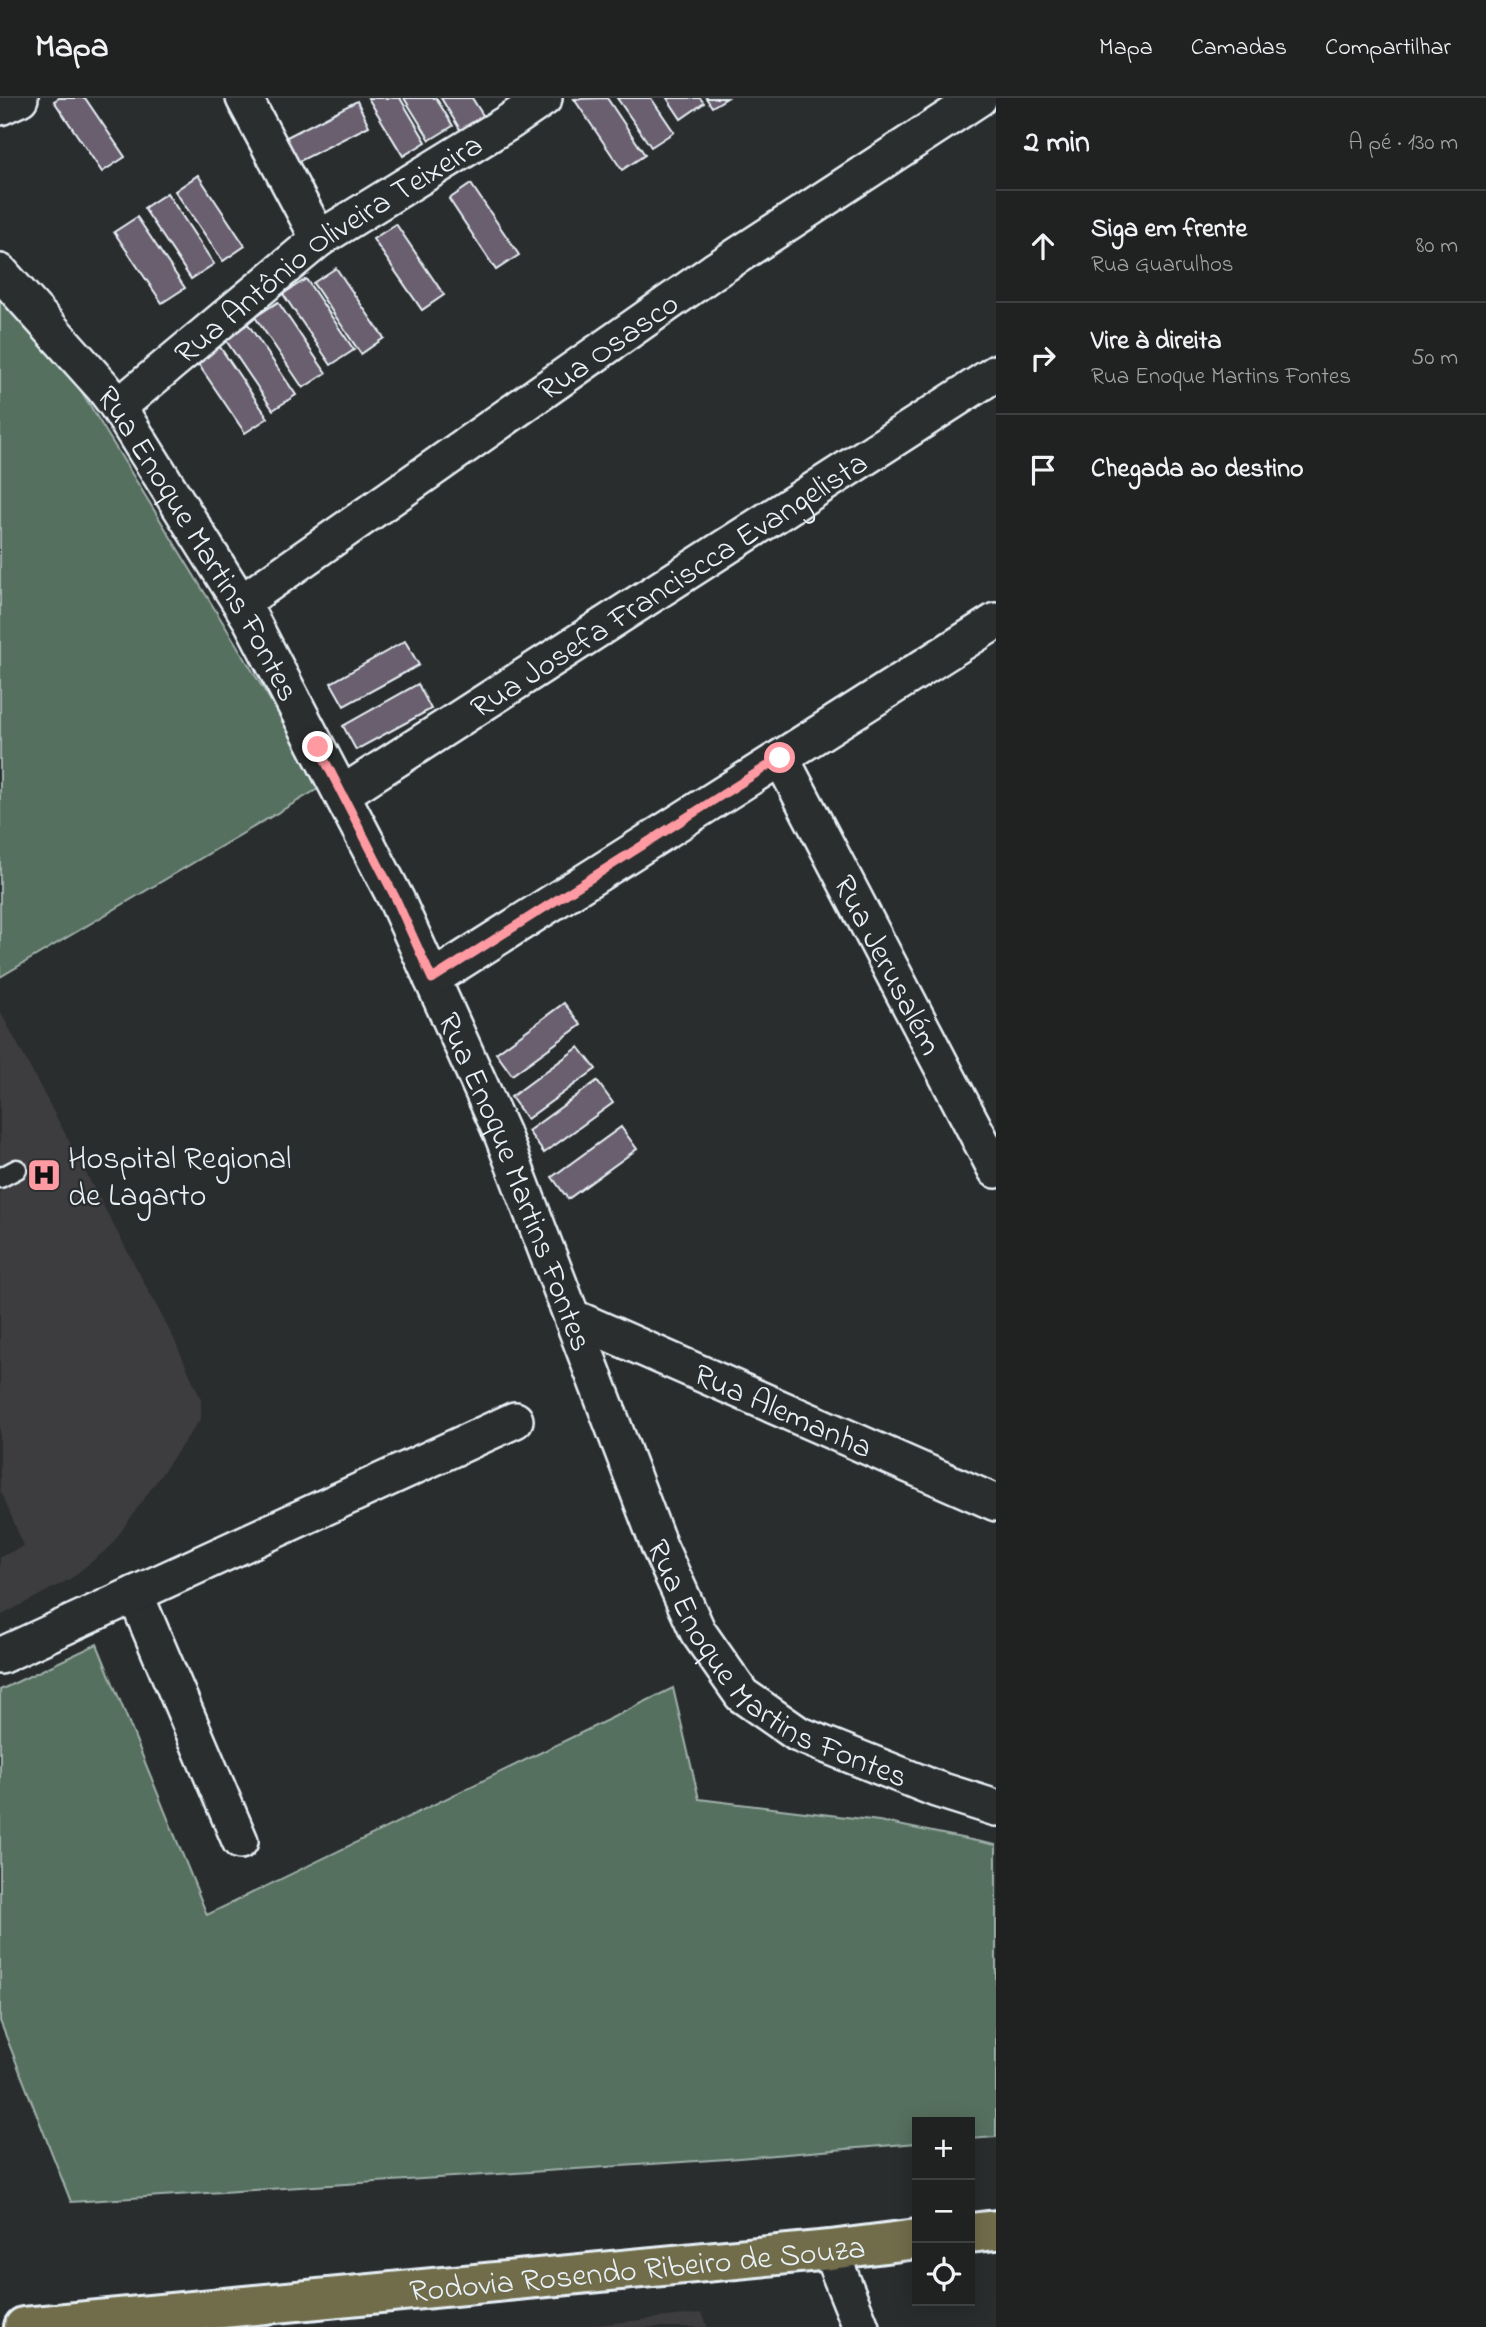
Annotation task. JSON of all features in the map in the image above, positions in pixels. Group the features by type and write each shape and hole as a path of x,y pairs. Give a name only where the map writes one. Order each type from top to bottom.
{"main road":[{"path":"975,2232 996,2230"},
{"name":"Rodovia Rosendo Ribeiro de Souza","path":"24,2327 302,2302 912,2240"}],"street":[{"path":"0,107 20,98"},
{"path":"244,98 319,239"},
{"name":"Rua Antônio Oliveira Teixeira","path":"118,407 319,239 503,110 544,98"},
{"name":"Rua Osasco","path":"241,603 714,271 979,98"},
{"name":"Rua Enoque Martins Fontes","path":"0,272 118,407 241,603 396,899 502,1134 659,1546 698,1632 742,1695 799,1734 936,1788 996,1808"},
{"name":"Rua Josefa Franciscca Evangelista","path":"342,794 996,373"},
{"path":"432,979 996,621"},
{"name":"Rua Jerusalém","path":"780,758 996,1170"},
{"name":"Rua Alemanha","path":"572,1317 996,1503"},
{"path":"0,1656 515,1420"},
{"path":"135,1594 240,1842"},
{"path":"830,2250 861,2327"}],"lane":[{"path":"0,1178 17,1169"}],"shaded area":[{"name":"Hospital Regional de Lagarto","path":"0,1011 174,1339 201,1399 201,1418 110,1547 70,1579 0,1616 0,1557 24,1546 0,1490"},
{"path":"702,2313 708,2327 580,2327"}],"green space":[{"path":"0,298 72,376 323,786 0,977"},
{"path":"97,1644 207,1915 673,1688 699,1799 879,1821 996,1845 996,2137 975,2139 975,2117 912,2117 912,2143 727,2159 71,2202 0,2021 0,1690"}],"building":[{"path":"59,98 85,98 125,157 102,172 54,101"},
{"path":"368,98 400,98 426,142 403,156"},
{"path":"404,98 436,98 453,126 430,140"},
{"path":"441,98 472,98 484,117 461,131"},
{"path":"607,98 645,155 622,170 574,99"},
{"path":"617,98 651,98 674,132 651,147"},
{"path":"667,98 700,98 704,103 681,119"},
{"path":"706,98 727,98 712,107"},
{"path":"357,101 369,126 294,164 281,140"},
{"path":"198,175 245,246 223,261 175,191"},
{"path":"471,184 519,255 496,270 449,199"},
{"path":"167,193 214,264 191,279 144,208"},
{"path":"137,217 185,288 162,303 114,232"},
{"path":"396,224 444,295 422,310 373,239"},
{"path":"336,268 384,338 361,354 313,283"},
{"path":"306,279 354,350 331,365 283,294"},
{"path":"278,302 326,373 303,388 255,317"},
{"path":"248,324 296,395 273,410 225,339"},
{"path":"220,347 268,418 245,433 197,362"},
{"path":"405,641 419,665 344,706 331,683"},
{"path":"418,684 431,709 356,750 343,726"},
{"path":"564,1003 581,1025 512,1075 496,1053"},
{"path":"579,1047 596,1069 527,1119 511,1097"},
{"path":"597,1081 613,1103 544,1153 528,1131"},
{"path":"621,1127 637,1149 568,1199 552,1177"}],"place":[{"name":"Hospital Regional de Lagarto","path":"44,1175"}],"route":[{"path":"318,747 396,899 432,979 780,758"}]}
